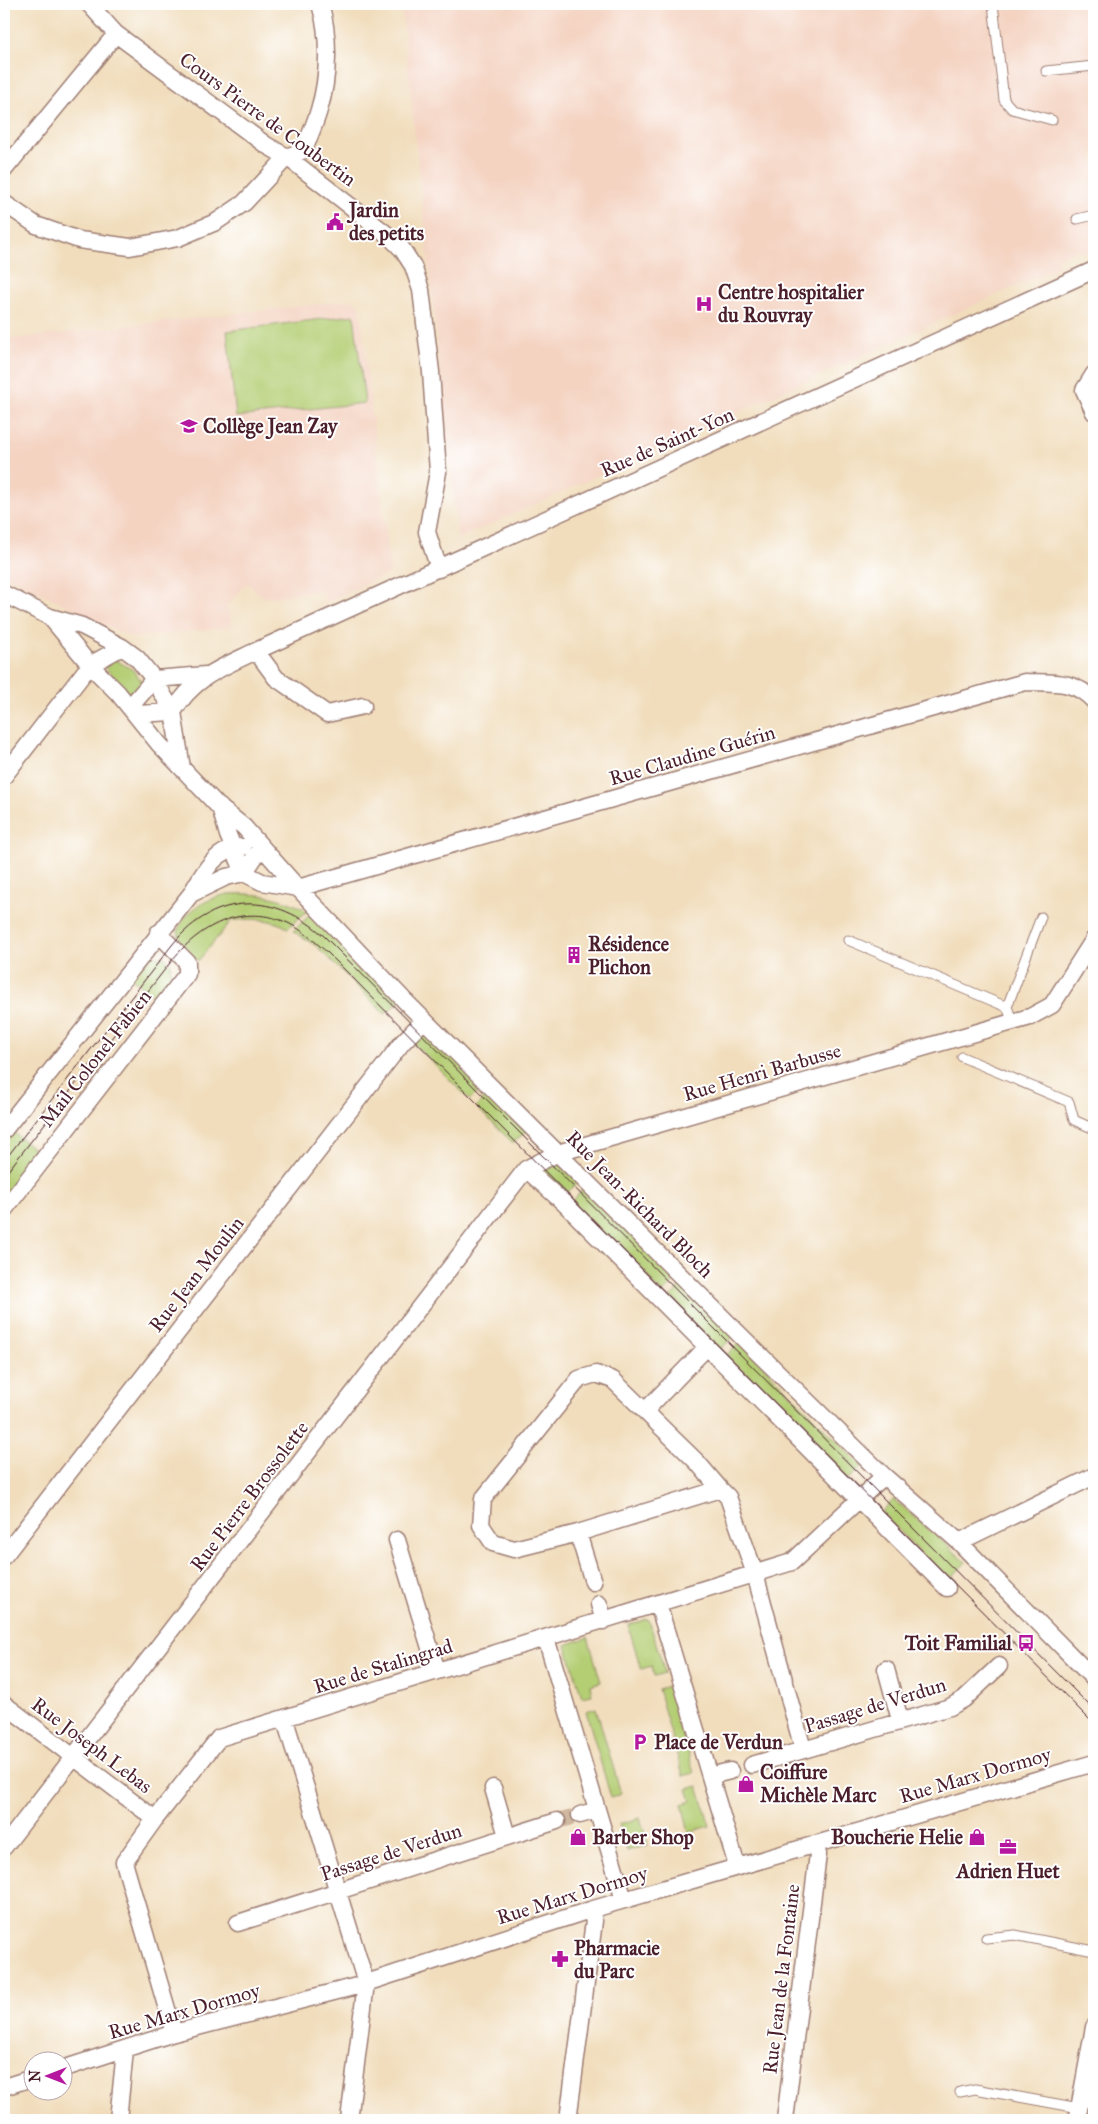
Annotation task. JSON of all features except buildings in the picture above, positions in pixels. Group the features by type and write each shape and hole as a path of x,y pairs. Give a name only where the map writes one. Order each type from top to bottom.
{"street":[{"name":"Cours Pierre de Coubertin","path":"89,4 116,34 266,145 287,157 375,225 402,249 413,266 421,290 431,372 438,472 427,532 439,569"},
{"path":"4,203 36,225 79,240 130,246 178,238 216,222 244,203 287,157 304,150 320,109 326,70 325,20 320,4"},
{"path":"4,167 116,34"},
{"name":"Rue de Saint-Yon","path":"173,712 182,698 206,675 256,651 1094,270"},
{"path":"1094,374 1084,390 1094,412"},
{"path":"4,594 50,616 82,626 122,647 137,658 154,679 173,712 182,768"},
{"name":"Rue Jean-Richard Bloch","path":"50,616 90,665 133,710 159,744 220,807 244,827 298,888 424,1020 884,1476 959,1542 1094,1679"},
{"path":"4,776 90,665 122,647"},
{"path":"256,651 276,678 327,714 363,706"},
{"name":"Rue de Saint-Yon","path":"154,679 206,675"},
{"path":"133,710 154,679"},
{"name":"Rue Claudine Guérin","path":"298,888 1025,682 1066,683 1089,696 1094,701"},
{"path":"133,710 173,712"},
{"path":"220,807 244,873 262,882 298,888"},
{"path":"234,847 261,848"},
{"name":"Mail Colonel Fabien","path":"4,1130 191,894 205,870 217,857 234,847"},
{"path":"244,873 261,848"},
{"name":"Mail Colonel Fabien","path":"191,894 226,877 244,873"},
{"name":"Mail Colonel Fabien","path":"4,1210 187,974 187,962 158,934"},
{"name":"Rue Henri Barbusse","path":"526,1169 558,1153 1030,1017 1052,1005 1094,939"},
{"name":"Rue Jean Moulin","path":"4,1556 405,1040 424,1020"},
{"path":"526,1169 564,1203 947,1588"},
{"name":"Rue Pierre Brossolette","path":"4,1847 526,1169"},
{"path":"645,1411 707,1347"},
{"path":"720,1489 578,1533 514,1549 493,1543 481,1525 483,1499 578,1379 596,1374 613,1380 697,1462 728,1497 755,1574 803,1749"},
{"name":"Rue de Stalingrad","path":"174,2034 124,1862 155,1819 220,1738 285,1720 437,1671 792,1562 884,1476"},
{"path":"959,1542 1094,1476"},
{"path":"578,1533 593,1582"},
{"path":"397,1540 437,1671"},
{"path":"599,1604 604,1621"},
{"path":"658,1604 737,1866"},
{"path":"546,1638 624,1900"},
{"name":"Passage de Verdun","path":"752,1765 900,1720 950,1707 964,1700 999,1666"},
{"path":"886,1669 900,1720"},
{"name":"Rue Joseph Lebas","path":"4,1704 155,1819"},
{"path":"285,1720 366,1983 349,2120"},
{"name":"Rue Marx Dormoy","path":"72,2066 174,2034 366,1983 590,1910 1094,1763"},
{"path":"710,1776 730,1771"},
{"path":"494,1788 507,1836"},
{"path":"580,1815 597,1810"},
{"name":"Passage de Verdun","path":"238,1923 557,1821"},
{"name":"Rue Jean de la Fontaine","path":"784,2120 818,1854 815,1844"},
{"path":"568,2120 594,1922 590,1910"},
{"path":"1078,2114 1094,2027"},
{"path":"118,2120 125,2050"},
{"path":"4,2087 22,2081"}],"lane":[{"path":"993,4 1004,100 1012,109 1052,120"},
{"path":"1046,71 1094,66"},
{"path":"1077,219 1094,215"},
{"path":"1012,1022 1006,1007 1040,917"},
{"path":"848,940 1006,1007"},
{"path":"962,1057 1069,1102 1074,1120 1094,1129"},
{"path":"986,1938 1015,1935 1094,1951"},
{"path":"960,2092 975,2088 1078,2114"}],"shaded area":[{"name":"Centre hospitalier du Rouvray","path":"401,4 1094,4 1094,250 1087,253 1078,249 1058,258 1058,267 458,539"},
{"name":"Collège Jean Zay","path":"353,300 360,307 390,573 326,602 322,590 264,598 247,583 227,605 232,627 132,638 4,575 4,340"}],"green space":[{"path":"354,315 365,403 236,417 227,331"},
{"path":"114,659 133,670 143,683 132,698 104,666"},
{"path":"228,894 269,896 307,911 288,928 274,922 261,920 231,921 198,961 187,952 182,952 178,930 186,916 205,902"},
{"path":"313,912 401,1000 385,1014 316,946 293,931"},
{"path":"150,955 164,957 171,964 169,984 158,999 129,976"},
{"path":"428,1032 484,1086 470,1100 412,1042"},
{"path":"490,1093 528,1130 513,1143 476,1107"},
{"path":"9,1129 38,1152 4,1197 4,1136"},
{"path":"558,1163 579,1181 564,1196 538,1169 544,1164"},
{"path":"585,1187 677,1279 662,1294 571,1202"},
{"path":"683,1284 734,1336 719,1351 668,1300"},
{"path":"740,1342 862,1467 847,1480 725,1357"},
{"path":"894,1499 966,1562 948,1581 881,1513"},
{"path":"649,1620 665,1673 654,1676 652,1666 641,1669 628,1625"},
{"path":"588,1637 601,1682 590,1685 592,1695 582,1697 566,1645"},
{"path":"669,1686 694,1773 683,1776 658,1689"},
{"path":"596,1708 621,1794 611,1798 586,1711"},
{"path":"698,1786 710,1826 689,1832 682,1804 691,1801 687,1789"},
{"path":"640,1818 648,1845 627,1851 619,1824"}],"tunnel":[{"path":"557,1821 580,1815"}],"tram line":[{"path":"4,1161 172,945 189,927 208,915 227,907 247,904 267,906 287,912 306,922 325,937 1094,1710"},
{"path":"4,1176 184,947 211,927 225,920 240,916 272,917 288,923 304,933 328,953 1094,1724"},
{"path":"1089,2120 1094,2094"}],"place":[{"name":"Jardin des petits","path":"335,222"},
{"name":"Centre hospitalier du Rouvray","path":"704,304"},
{"name":"Collège Jean Zay","path":"189,426"},
{"name":"Résidence Plichon","path":"574,955"},
{"name":"Toit Familial","path":"1026,1643"},
{"name":"Place de Verdun","path":"640,1742"},
{"name":"Coiffure Michèle Marc","path":"746,1784"},
{"name":"Barber Shop","path":"578,1837"},
{"name":"Boucherie Helie","path":"977,1837"},
{"name":"Adrien Huet","path":"1008,1847"},
{"name":"Pharmacie du Parc","path":"560,1959"}]}
